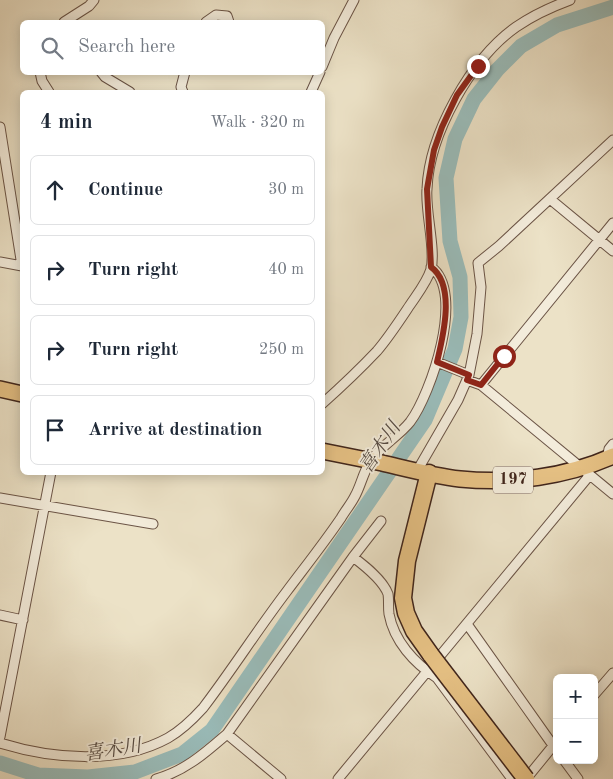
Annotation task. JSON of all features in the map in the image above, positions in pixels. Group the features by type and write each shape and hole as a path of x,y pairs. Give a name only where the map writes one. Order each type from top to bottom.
{"highway":[{"path":"0,389 20,394"},
{"name":"197","path":"325,453 476,480 520,479 585,472 610,458"},
{"path":"419,471 406,561 403,598 406,613 414,631 431,655 526,779"}],"street":[{"path":"67,20 89,6 94,0"},
{"path":"325,60 354,0"},
{"path":"325,401 377,350 425,283 431,267 427,189 429,170 442,127 457,95 495,46 515,28 549,9 570,0"},
{"path":"209,20 216,15 227,16 228,20"},
{"path":"41,75 47,90"},
{"path":"103,75 126,90"},
{"path":"182,90 184,75"},
{"path":"313,90 319,75"},
{"path":"0,127 20,253"},
{"path":"419,471 451,415 467,376 477,334 481,287 478,264 613,140"},
{"path":"550,198 613,251"},
{"path":"481,385 613,223"},
{"path":"0,262 20,266"},
{"path":"0,743 51,755 93,757 119,754 169,738 188,724 203,708 330,533 355,496 364,474 374,462 380,448 410,421 439,363 443,339 446,315 445,294 438,272 431,267"},
{"path":"439,363 481,385 613,494"},
{"path":"610,458 609,449 613,444"},
{"path":"338,779 467,624 585,472"},
{"path":"0,737 50,475"},
{"path":"0,498 152,524"},
{"path":"156,779 187,766 228,734 353,557 381,521"},
{"path":"353,557 368,568 385,589 388,595 392,625 405,650 427,672 437,678 512,779"},
{"path":"0,615 24,620"},
{"path":"467,624 553,743"},
{"path":"598,691 613,673"},
{"path":"228,734 281,779"},
{"path":"526,779 553,748"},
{"path":"567,764 578,779"}],"waterway":[{"name":"喜木川","path":"0,763 38,775 88,777 135,772 182,754 212,730 425,420 455,349 461,317 460,277 450,241 446,178 455,139 474,99 497,70 521,46 557,25 613,7"}],"route":[{"path":"478,66 457,95 442,127 429,170 427,214 432,255 431,267 438,272 442,282 445,294 446,315 443,339 437,362 469,375 467,380 481,385 504,356"}]}
